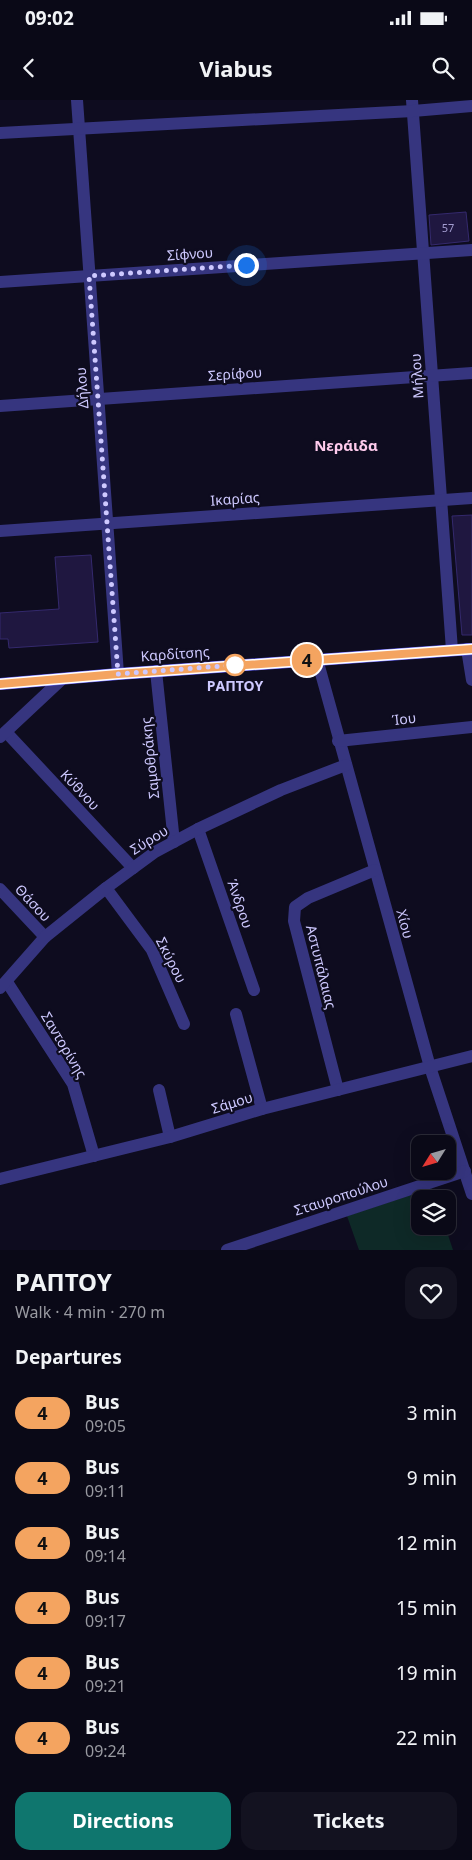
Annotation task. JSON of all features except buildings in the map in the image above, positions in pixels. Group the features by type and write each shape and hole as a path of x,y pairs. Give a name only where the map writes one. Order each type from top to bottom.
{"main road":[{"name":"Καρδίτσης","path":"0,684 470,649"}],"street":[{"name":"Δήλου","path":"76,100 118,674"},
{"path":"0,133 412,105 472,106"},
{"name":"Μήλου","path":"412,105 452,650"},
{"name":"Σίφνου","path":"0,282 472,250"},
{"name":"Σερίφου","path":"0,406 472,373"},
{"name":"Ικαρίας","path":"0,531 472,498"},
{"path":"470,649 472,680"},
{"name":"Χίου","path":"317,659 338,741 430,1067 472,1194"},
{"name":"Σαμοθράκης","path":"156,671 174,842"},
{"path":"3,735 62,679"},
{"name":"Ίου","path":"338,741 472,727"},
{"name":"Κύθνου","path":"3,735 133,868"},
{"name":"Σύρου","path":"4,985 45,937 155,852 198,828 281,790 346,765"},
{"name":"Άνδρου","path":"198,828 254,990"},
{"name":"Αστυπάλαιας","path":"338,1090 294,920 294,907 308,898 375,870"},
{"name":"Σκύρου","path":"106,888 152,950 184,1024"},
{"name":"Θάσου","path":"0,889 45,937"},
{"name":"Σαντορίνης","path":"4,985 72,1084 94,1156"},
{"path":"236,1014 262,1109"},
{"name":"Σάμου","path":"0,1179 170,1137 262,1109 472,1056"},
{"path":"159,1090 170,1137"},
{"name":"Σταυροπούλου","path":"227,1250 464,1171"}],"green space":[{"path":"411,1195 411,1235 448,1235 453,1250 359,1250 347,1216"}],"bus line":[{"name":"4","path":"0,684 472,649"}],"place":[{"name":"ΡΑΠΤΟΥ","path":"235,665"}],"district":[{"name":"Νεράιδα","path":"346,446"}],"route":[{"path":"235,665 118,674 89,276 246,265"}]}
